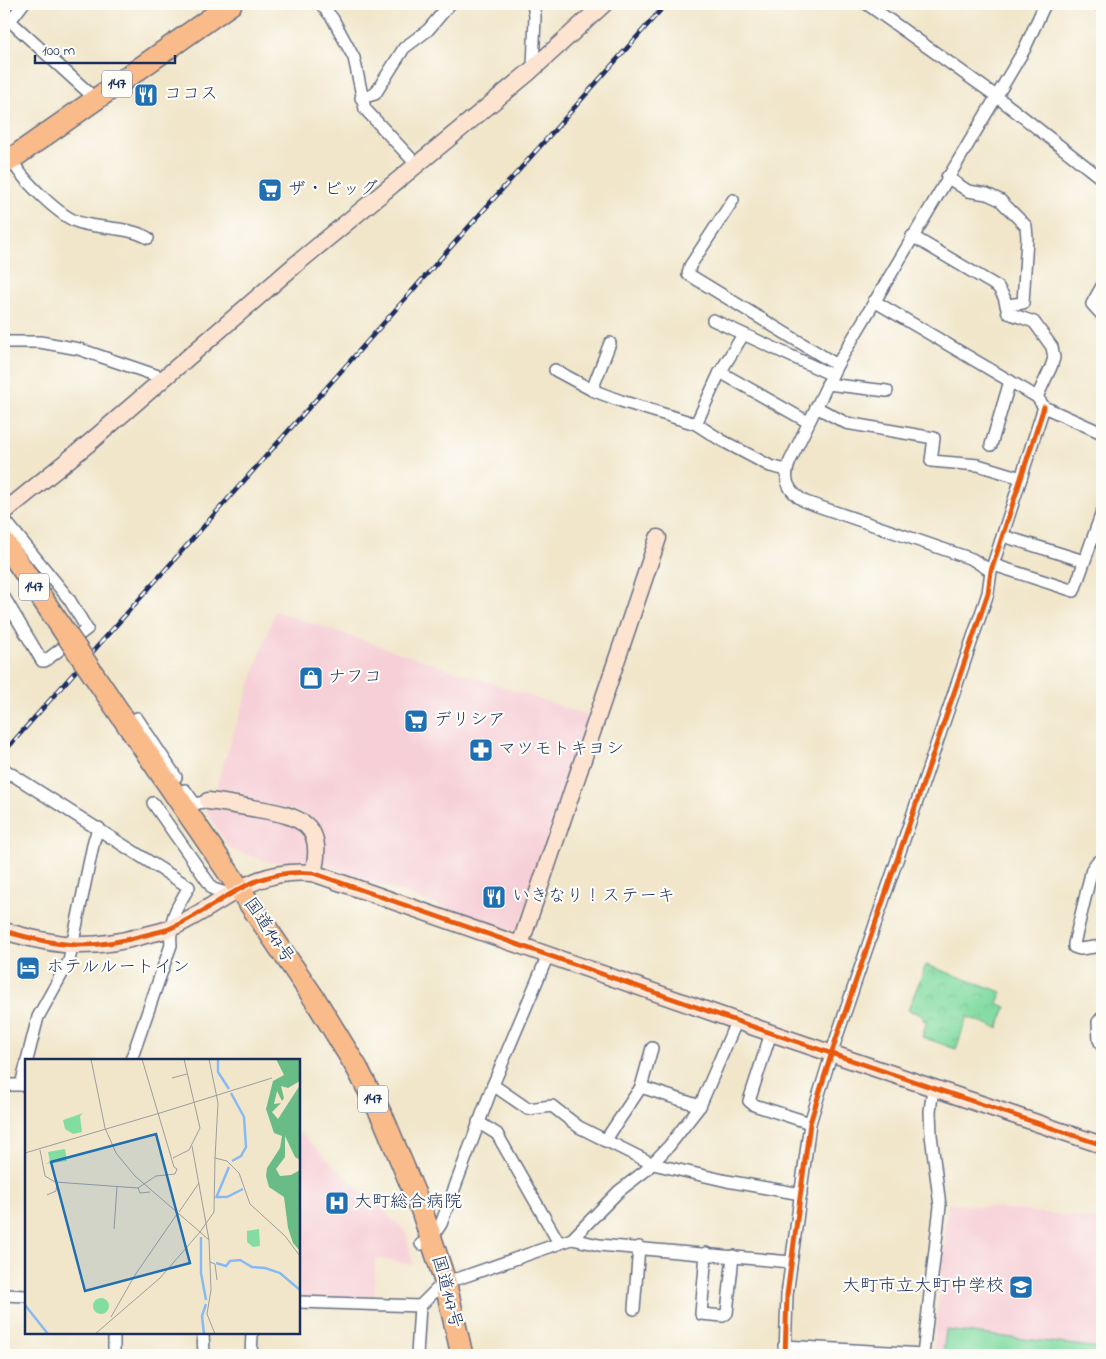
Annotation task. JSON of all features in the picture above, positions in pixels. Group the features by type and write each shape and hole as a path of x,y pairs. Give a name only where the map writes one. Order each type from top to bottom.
{"highway":[{"name":"147","path":"6,158 88,92 213,4"},
{"name":"147","path":"6,158 230,4"},
{"name":"国道147号","path":"4,542 61,635 234,891 322,1032 352,1085 382,1143 426,1241 462,1355"},
{"name":"国道147号","path":"4,560 61,635"},
{"name":"国道147号","path":"440,1285 450,1355"}],"street":[{"path":"23,4 10,21 88,92"},
{"path":"321,4 333,19 354,58 361,98 368,113 416,165"},
{"path":"361,98 375,94 404,48 428,30 450,4"},
{"path":"533,4 535,16 533,68"},
{"path":"4,512 88,444 295,265 533,68 604,4"},
{"path":"869,4 996,96 1102,179"},
{"path":"1046,4 1024,50 912,236 832,375 786,470 786,484 806,502 972,559 992,568 1074,591 1084,561 1100,524 1102,512"},
{"path":"1099,4 1102,7"},
{"path":"6,158 41,196 75,222 148,238"},
{"path":"948,177 968,191 987,194 1000,200 1026,226 1027,238 1022,303 1007,305"},
{"path":"733,200 690,266 688,274 832,375"},
{"path":"912,236 998,287 1007,305 1008,313 1034,322 1052,346 1054,358 992,568 988,593 831,1053 810,1123 791,1262 784,1351 923,1354 940,1206 931,1135 930,1111 933,1088"},
{"path":"1102,286 1092,304 1102,315"},
{"path":"874,301 1010,381 1041,402 1102,432"},
{"path":"713,320 832,375 887,391"},
{"path":"696,424 720,372 743,335"},
{"path":"4,342 40,342 79,349 164,378"},
{"path":"592,390 610,343"},
{"path":"555,370 592,390 696,424 721,440 770,466 786,470"},
{"path":"720,372 808,422"},
{"path":"991,444 1010,381"},
{"path":"816,407 846,423 934,438 931,461 978,465 1020,478"},
{"path":"4,519 69,599 87,629 45,661 42,660 4,597"},
{"path":"1003,536 1084,561"},
{"path":"520,945 658,538"},
{"path":"137,718 195,804 208,801 278,812 296,818 306,824 315,838 318,855 313,873"},
{"path":"4,779 6,770 189,887 174,910 170,928 171,945 131,1059"},
{"path":"153,803 213,889 234,891"},
{"path":"27,1059 38,1017 64,972 73,946 94,840 99,828"},
{"path":"1102,863 1097,862 1092,868 1074,947 1080,950 1102,946"},
{"path":"4,931 40,942 73,946 113,944 170,928 234,891 278,873 292,871 313,873 933,1088 1101,1140"},
{"path":"426,1241 440,1224 478,1122 548,955"},
{"path":"1102,1017 1098,1022 1099,1040 1102,1046"},
{"path":"572,1239 619,1191 653,1164 700,1106 737,1020"},
{"path":"771,1033 749,1101 754,1105 810,1123"},
{"path":"605,1141 641,1087 652,1048"},
{"path":"4,1085 24,1085"},
{"path":"493,1086 528,1109 552,1106 579,1127 653,1164 727,1181 801,1194"},
{"path":"641,1087 700,1106"},
{"path":"478,1122 497,1134 559,1243"},
{"path":"417,1355 420,1306 440,1285 572,1239 599,1244 791,1262"},
{"path":"634,1309 639,1248"},
{"path":"706,1253 701,1314 724,1316 727,1313 733,1256"},
{"path":"4,1295 25,1296"},
{"path":"300,1302 420,1306"},
{"path":"114,1334 114,1355"},
{"path":"203,1334 204,1355"},
{"path":"251,1355 252,1334"}],"shaded area":[{"path":"275,611 590,716 518,930 515,932 329,867 323,862 323,844 305,816 298,811 224,796 217,791 217,783"},
{"path":"210,806 280,820 298,828 308,841 309,860 270,862 230,849 205,809"},
{"name":"大町総合病院","path":"300,1132 343,1175 406,1231 413,1265 378,1258 375,1260 374,1301 300,1299"},
{"name":"大町市立大町中学校","path":"1102,1188 1102,1355 933,1355 948,1203 1100,1219"}],"green space":[{"path":"926,965 1002,992 997,1003 1006,1007 998,1028 967,1017 956,1049 922,1037 927,1021 923,1020 924,1016 908,1010"},
{"path":"946,1330 1102,1348 1102,1355 943,1355"}],"railway":[{"path":"4,752 666,4"}],"cycle path":[{"path":"785,1355 787,1295 810,1123 836,1039 988,593 991,571 1044,407"},
{"path":"4,931 40,940 72,945 105,944 123,941 171,928 255,882 272,876 291,873 313,873 771,1033 1102,1145"}],"place":[{"name":"ココス","path":"146,95"},
{"name":"ザ・ビッグ","path":"270,190"},
{"name":"ナフコ","path":"311,678"},
{"name":"デリシア","path":"416,721"},
{"name":"マツモトキヨシ","path":"481,750"},
{"name":"いきなり！ステーキ","path":"494,897"},
{"name":"ホテルルートイン","path":"28,968"},
{"name":"大町総合病院","path":"337,1203"},
{"name":"大町市立大町中学校","path":"1021,1287"}]}
